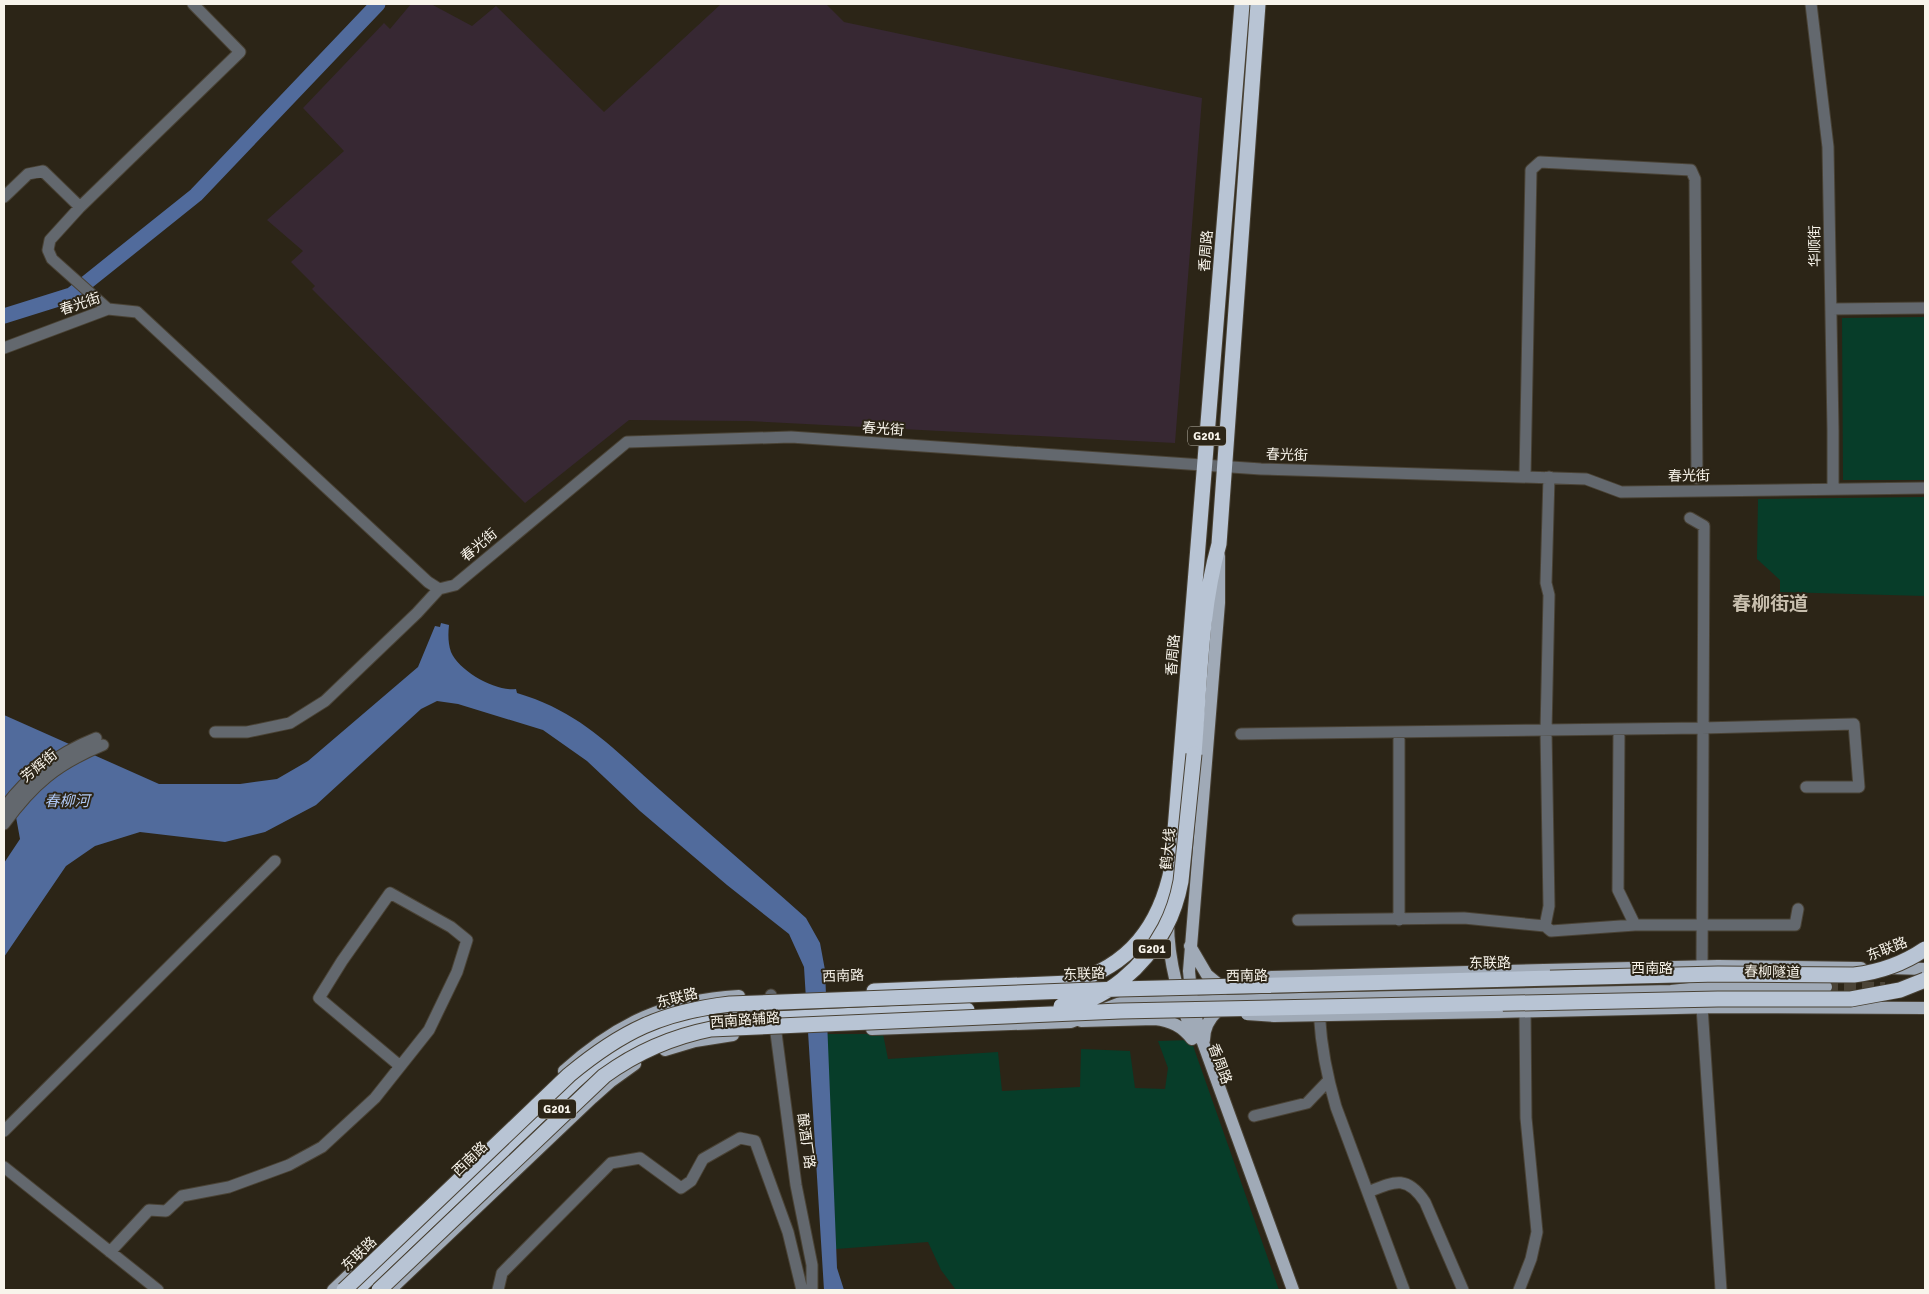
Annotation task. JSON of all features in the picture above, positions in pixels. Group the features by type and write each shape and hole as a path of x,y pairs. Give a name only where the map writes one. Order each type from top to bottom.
{"highway":[{"name":"香周路","path":"1172,867 1242,4"},
{"name":"香周路","path":"1219,544 1258,4"},
{"name":"鹤大线","path":"967,1010 1067,1005 1092,998 1116,983 1139,964 1149,953 1166,927 1178,897 1194,754 1207,602 1219,544"},
{"name":"鹤大线","path":"1070,983 1084,979 1108,967 1131,949 1160,908 1167,890 1172,867"},
{"name":"东联路","path":"379,1290 604,1076 636,1054 674,1038 711,1029 1100,1012 1191,998 1708,974 1854,975 1870,973 1899,964 1925,949"},
{"name":"东联路","path":"344,1290 576,1069 624,1034 665,1016 686,1011 730,1004 1191,998 1850,999 1900,990 1925,980"},
{"name":"西南路","path":"356,1290 575,1081 610,1052 647,1032 688,1018 731,1012 771,995 1070,983"},
{"path":"1070,983 1071,1022"},
{"name":"西南路","path":"367,1290 599,1070 632,1047 650,1038 670,1031 710,1022 775,1026 967,1010"},
{"path":"525,1162 540,1125"}],"main road":[{"name":"香周路","path":"1219,544 1219,603 1190,944 1191,998 1200,1045 1284,1290"},
{"name":"香周路","path":"1172,867 1168,910 1169,952 1191,998"},
{"path":"829,1023 1071,1022 1155,1019 1165,1020 1181,1028 1200,1045 1211,1016 1233,997 1207,975 1194,955 1190,944"},
{"path":"1191,998 1272,977 1702,966 1925,969"},
{"path":"1638,1008 1702,966"},
{"path":"1548,970 1575,985"},
{"name":"西南路","path":"1070,983 1120,999"},
{"name":"西南路","path":"1191,998 1575,985 1670,987"},
{"name":"西南路","path":"1233,997 1319,999 1718,986"},
{"name":"春柳隧道","path":"1718,986 1826,987"},
{"path":"1670,987 1702,1007"},
{"name":"西南路辅路","path":"333,1290 564,1070 601,1040 641,1017 677,1005 709,999 771,995"},
{"path":"1071,1022 1120,999 1191,998 1274,1016 1702,1007 1925,1008"},
{"name":"西南路辅路","path":"390,1290 610,1082 648,1058 676,1046 712,1037 775,1026"},
{"name":"香周路","path":"1200,1045 1293,1290"}],"street":[{"path":"108,309 52,259 48,250 50,240 80,207 240,52 193,4"},
{"name":"华顺街","path":"1811,4 1828,147 1833,489"},
{"path":"1525,476 1531,170 1540,162 1691,170 1695,179 1697,478"},
{"path":"4,198 28,174 43,171 80,207"},
{"path":"1831,309 1925,308"},
{"name":"春光街","path":"4,348 108,309 137,312 428,582 439,589 455,584 627,442 791,437 1204,466 1586,478 1621,492 1925,488"},
{"path":"1545,926 1549,906 1546,731 1550,595 1546,583 1549,477"},
{"path":"1690,518 1704,526 1702,966"},
{"path":"214,732 247,732 290,723 318,706 417,613 439,589"},
{"path":"1241,734 1618,730 1854,724 1859,787 1806,787"},
{"path":"1618,730 1618,890 1635,925"},
{"path":"1399,733 1399,920"},
{"name":"芳辉街","path":"4,808 35,773 52,759 74,746 100,741 43,779 27,794 4,824"},
{"path":"4,1131 275,861"},
{"path":"110,1252 149,1210 166,1211 182,1196 229,1187 289,1165 322,1147 375,1098 429,1030 457,972 467,940 451,927 390,893 342,961 319,998 400,1066"},
{"path":"1298,920 1464,918 1545,926 1552,931 1635,925 1795,925 1798,909"},
{"name":"酿酒厂路","path":"771,995 796,1186 812,1265 812,1290"},
{"path":"1319,999 1320,1033 1328,1081 1404,1290"},
{"path":"1702,1007 1721,1290"},
{"path":"1519,1290 1531,1259 1537,1232 1526,1118 1525,1011"},
{"path":"1254,1116 1307,1103 1328,1081"},
{"path":"498,1290 502,1272 611,1164 640,1158 681,1188 691,1181 703,1159 740,1138 755,1141 788,1232 802,1290"},
{"path":"4,1167 158,1290"},
{"path":"1368,1192 1398,1182 1408,1183 1418,1191 1425,1202 1463,1290"}],"shaded area":[{"path":"411,4 431,4 472,26 496,6 604,112 721,4 826,4 844,22 1202,98 1175,443 749,421 629,420 525,503 312,289 315,286 291,262 303,251 267,220 344,151 303,108 384,23 390,29"}],"green space":[{"path":"1925,317 1925,480 1843,480 1842,318"},
{"path":"1925,497 1925,596 1780,592 1780,580 1757,559 1758,499"},
{"path":"827,1034 883,1034 888,1059 998,1052 1002,1091 1080,1087 1081,1049 1130,1051 1135,1088 1165,1089 1168,1068 1158,1041 1191,1040 1279,1290 956,1290 941,1270 928,1242 836,1249"}],"water":[{"name":"春柳河","path":"441,623 449,625 449,645 455,659 470,673 489,684 516,689 517,693 560,710 578,721 611,746 806,918 820,943 825,970 837,1268 844,1290 824,1290 804,967 789,934 727,885 640,811 587,761 543,730 458,704 437,701 421,709 316,805 265,832 225,842 140,832 95,846 66,866 4,957 4,863 20,839 16,817 4,799 4,715 159,784 240,784 277,779 308,761 418,667 435,626 440,627"}],"waterway":[{"path":"4,316 71,295 196,195 378,4"}],"tunnel":[{"path":"1826,987 1885,988"}],"district":[{"name":"春柳街道","path":"1770,604"}]}
